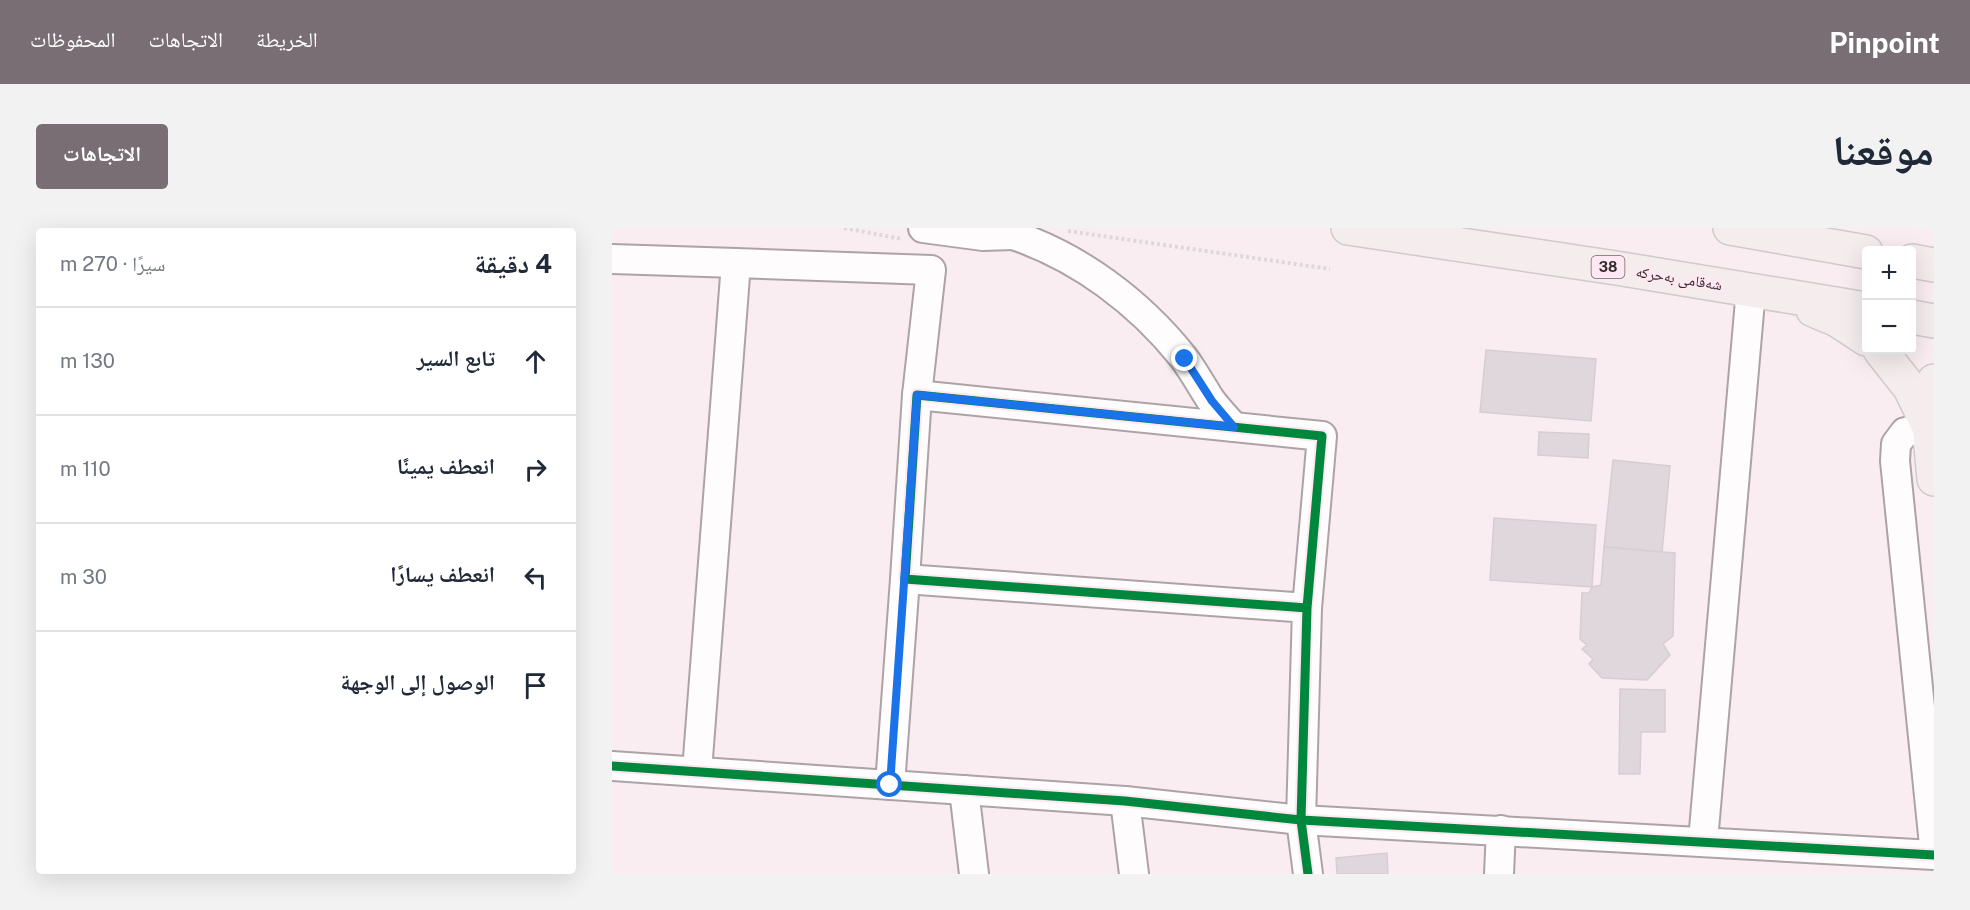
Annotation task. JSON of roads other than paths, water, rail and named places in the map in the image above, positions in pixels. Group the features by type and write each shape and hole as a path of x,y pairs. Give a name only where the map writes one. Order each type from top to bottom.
{"main road":[{"name":"شەقامی بەحرکە","path":"1348,228 1764,291 1862,308"},
{"path":"1730,228 1862,251"},
{"path":"1916,262 1934,265"},
{"path":"1764,291 1837,320 1862,336"},
{"path":"1916,318 1934,321"},
{"path":"1883,354 1910,388 1930,428"},
{"path":"1934,381 1930,396 1934,478"}],"street":[{"path":"923,228 983,236 1013,231 1087,271 1129,301 1171,342 1212,401 1234,427"},
{"path":"612,259 931,270 917,395 890,785"},
{"path":"697,771 736,263"},
{"path":"1703,841 1764,291"},
{"path":"917,395 1322,436 1307,608 1301,820 1308,874"},
{"path":"1930,428 1905,432 1896,444 1895,461 1934,845"},
{"path":"905,579 1307,608"},
{"path":"612,766 1125,801 1301,820 1934,855"},
{"path":"964,790 974,874"},
{"path":"1125,801 1134,874"},
{"path":"1499,874 1501,830"}]}
